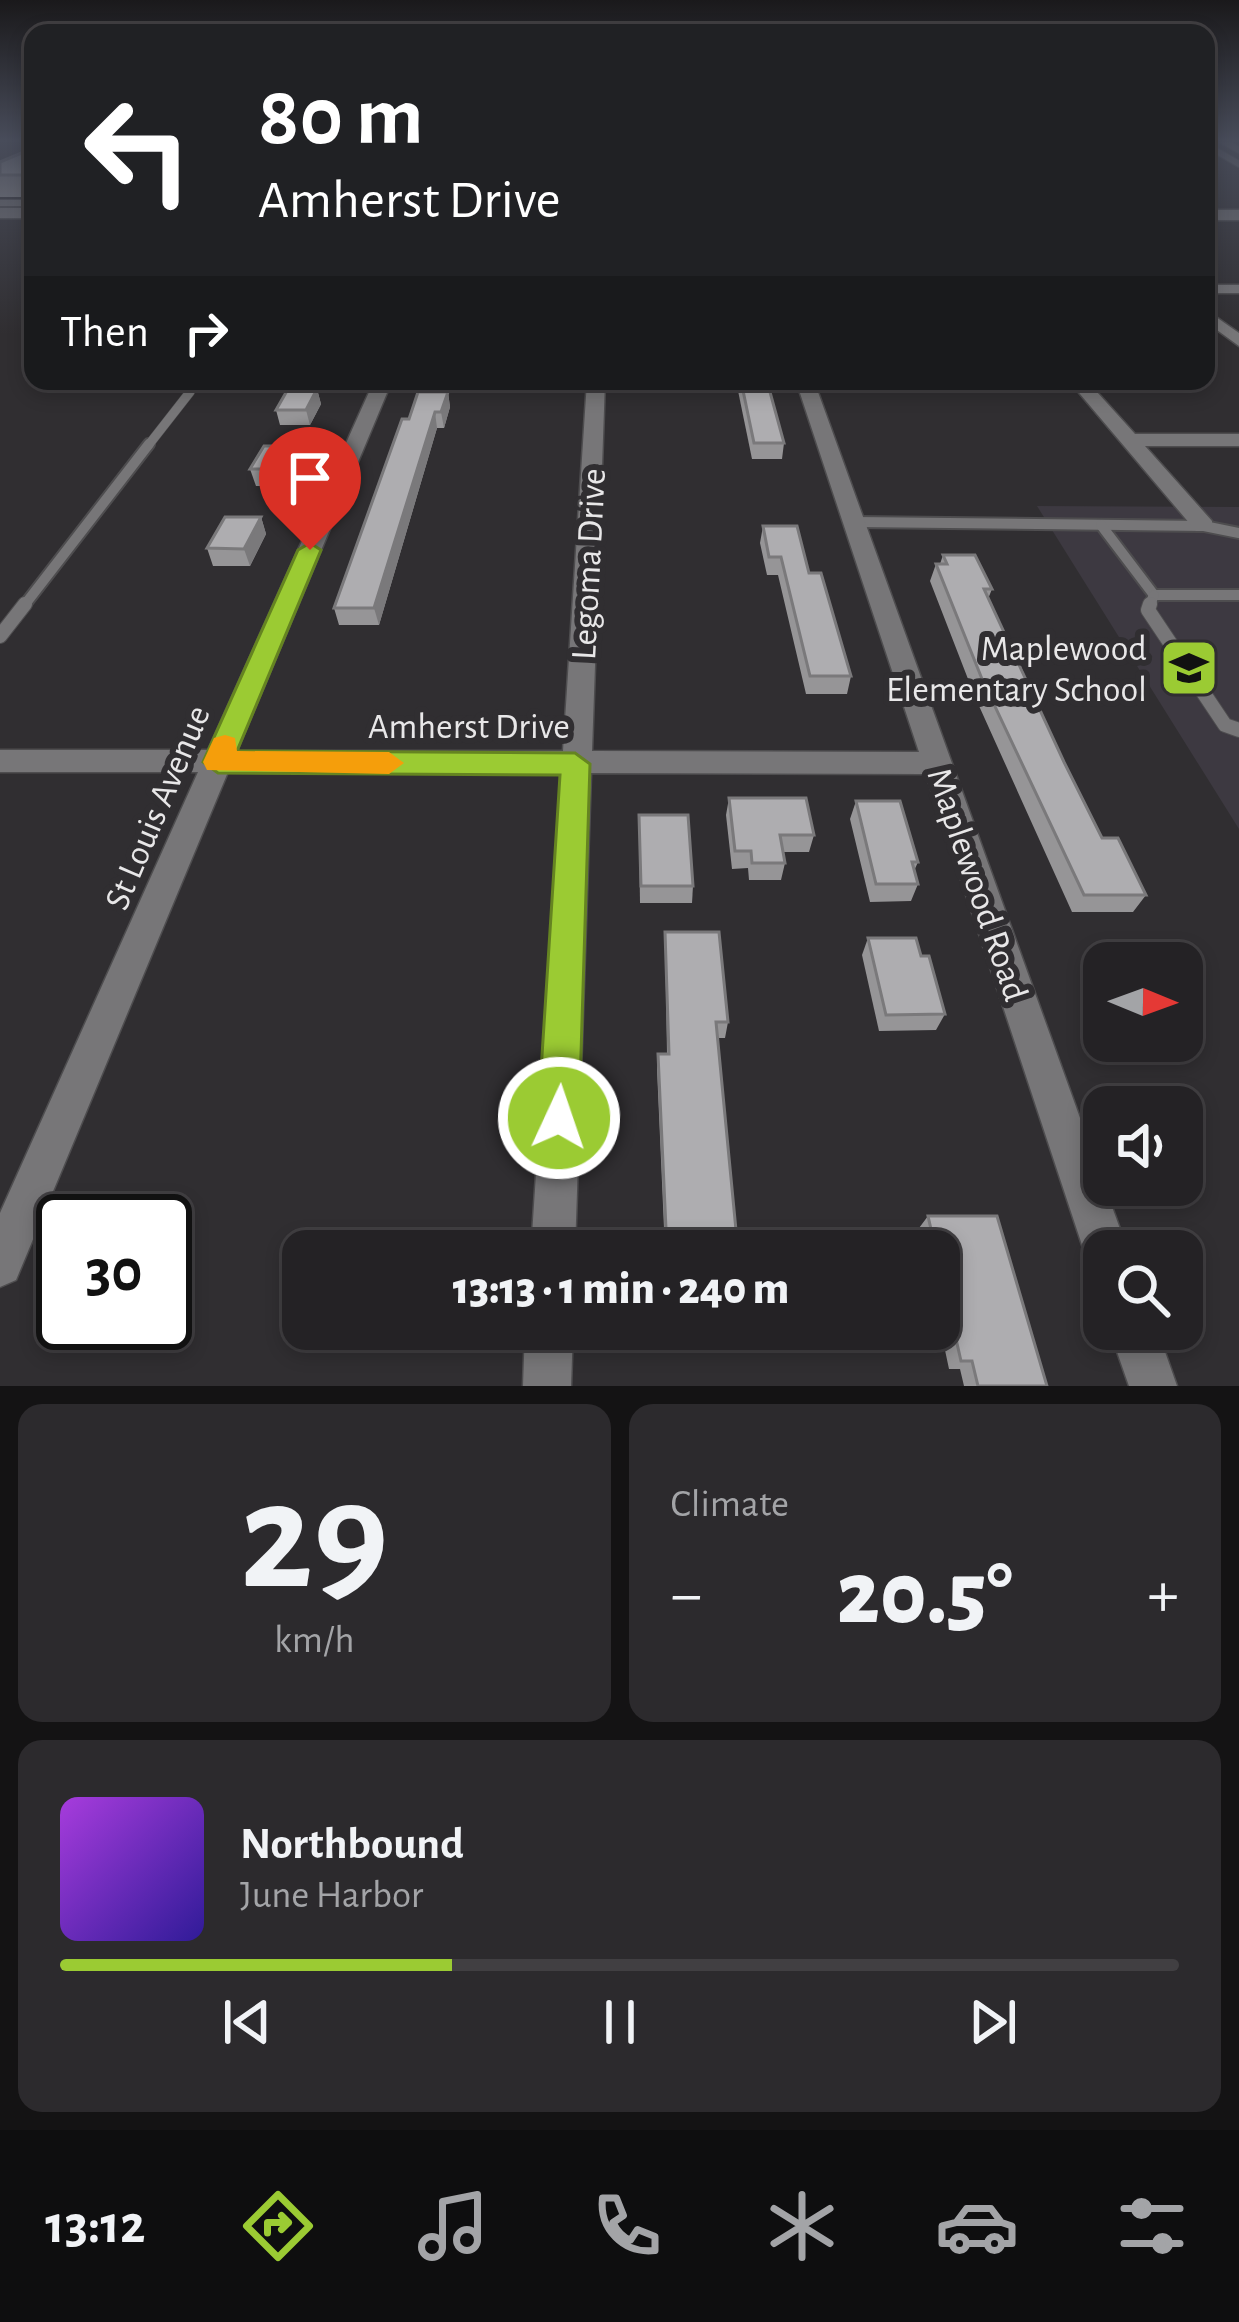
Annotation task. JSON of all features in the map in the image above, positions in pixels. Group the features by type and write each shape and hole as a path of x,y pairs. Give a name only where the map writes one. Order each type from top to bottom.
{"street":[{"path":"1215,321 1239,341"},
{"name":"St Louis Avenue","path":"0,1264 379,390"},
{"name":"Legoma Drive","path":"554,1230 596,390"},
{"name":"Maplewood Road","path":"809,390 1099,1230"},
{"path":"1086,390 1204,526"},
{"path":"1130,440 1239,440"},
{"name":"Amherst Drive","path":"0,761 937,763"},
{"path":"547,1386 548,1350"},
{"path":"1140,1350 1153,1386"}],"lane":[{"path":"0,636 190,392"},
{"path":"855,522 1204,526 1239,533"},
{"path":"1101,525 1154,595"},
{"path":"1154,595 1239,595"},
{"path":"1154,595 1148,610 1226,725 1239,730"}],"shaded area":[{"name":"Maplewood Elementary School","path":"1037,506 1239,507 1239,829"}],"building":[{"path":"287,390 316,390 306,410 276,410"},
{"path":"743,390 769,390 784,443 754,443"},
{"path":"418,392 448,392 441,412 435,412 374,608 334,608 402,419 409,419"},
{"path":"264,446 293,446 280,469 250,469"},
{"path":"225,517 261,517 244,549 207,548"},
{"path":"763,526 797,526 809,573 821,573 851,676 810,676 781,557 769,557"},
{"path":"943,555 975,555 992,589 984,589 1102,838 1118,838 1146,895 1084,895 982,679 936,564 947,564"},
{"path":"729,798 806,798 814,835 780,835 785,863 752,863 751,851 735,851"},
{"path":"856,801 900,801 918,862 912,862 918,884 876,884"},
{"path":"639,815 688,815 693,886 641,886"},
{"path":"665,932 719,932 728,1022 716,1022 736,1230 666,1230 658,1054 669,1054"},
{"path":"868,938 916,938 921,956 929,956 945,1014 886,1015"},
{"path":"928,1216 997,1216 1047,1386 978,1386 972,1361 961,1361 959,1350 960,1230 931,1230"}],"slow traffic":[{"path":"225,746 218,762 389,763"}],"place":[{"name":"Maplewood Elementary School","path":"1189,668"}],"route":[{"path":"310,550 218,762 575,764 559,1118"}]}
